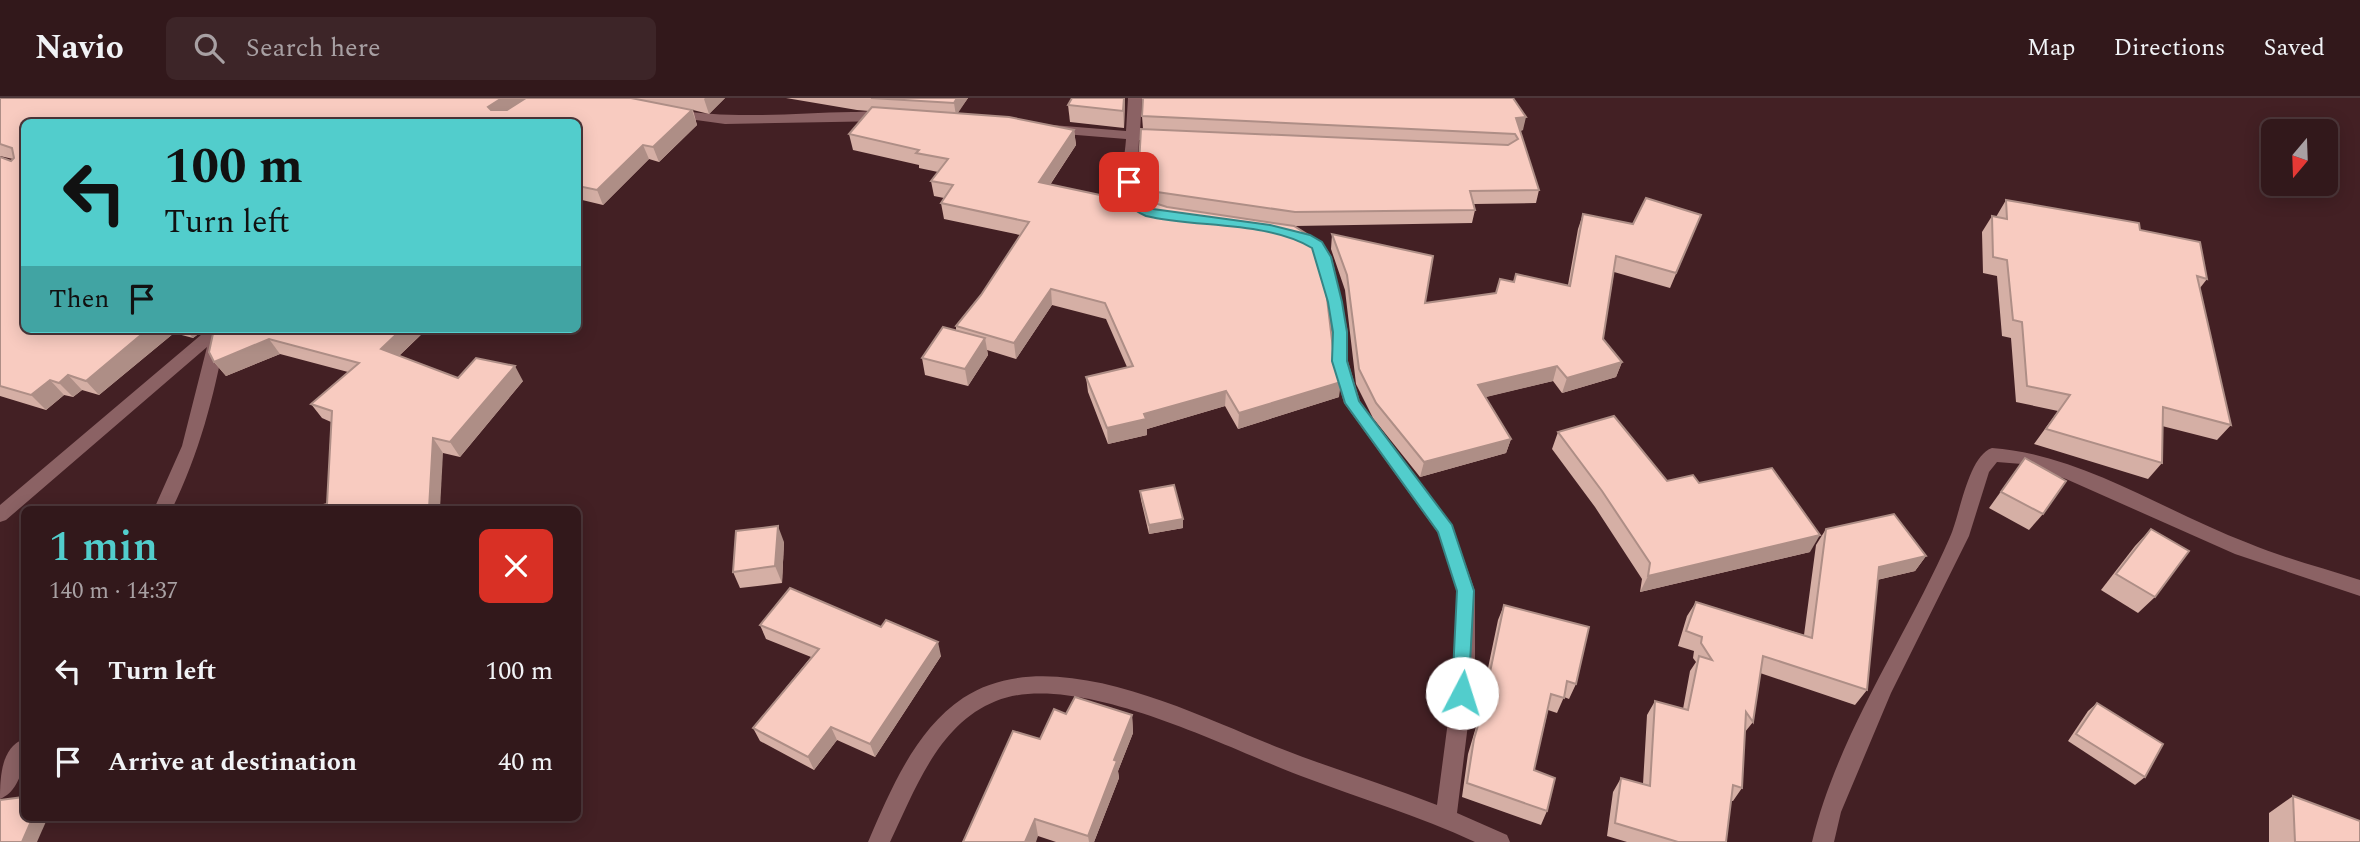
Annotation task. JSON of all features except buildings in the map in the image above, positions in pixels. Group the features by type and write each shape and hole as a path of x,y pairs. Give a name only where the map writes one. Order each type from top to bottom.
{"street":[{"path":"1135,98 1129,198 1135,206 1162,215"},
{"path":"663,111 712,121 825,116 899,118"},
{"path":"1040,129 1183,139"},
{"path":"1282,232 1306,238 1318,246 1324,257 1340,332 1340,361 1352,403 1446,530 1466,591 1465,668 1446,816"},
{"path":"0,514 213,333"},
{"path":"165,506 180,478 202,415 217,333"},
{"path":"1823,842 1829,812 1882,691 1960,536 1981,470 1992,455 2023,457 2072,474 2242,549 2360,588"},
{"path":"878,842 912,776 940,731 958,712 1003,688 1040,685 1111,696 1446,816 1499,842"},
{"path":"0,789 21,753"}],"route":[{"path":"1129,182 1129,198 1135,206 1150,213 1186,220 1270,229 1306,238 1318,246 1324,257 1335,302 1340,332 1340,361 1352,403 1382,448 1446,530 1466,591 1462,693"}]}
